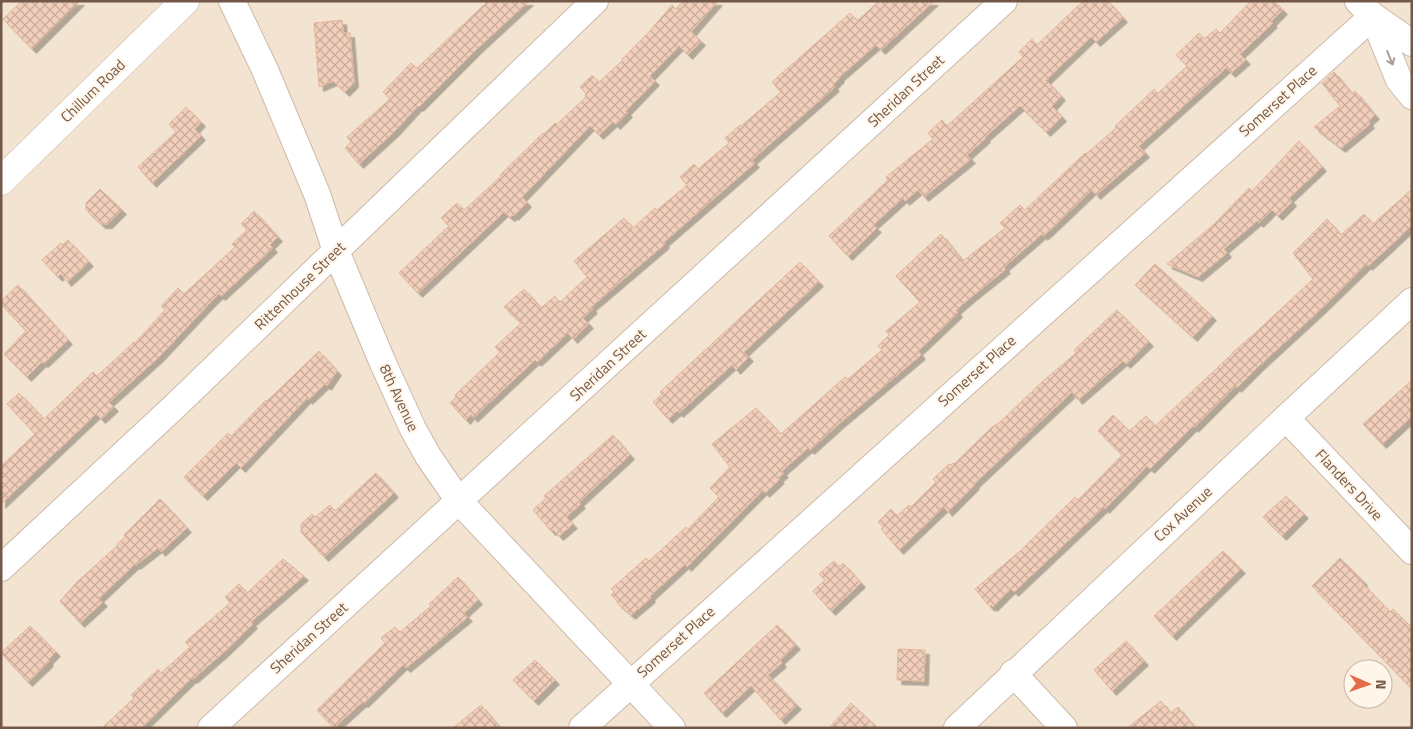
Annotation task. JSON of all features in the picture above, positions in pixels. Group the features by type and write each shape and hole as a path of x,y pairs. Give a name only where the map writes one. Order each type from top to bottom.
{"street":[{"name":"Chillum Road","path":"1,181 185,1"},
{"name":"8th Avenue","path":"232,1 269,79 317,194 336,251 382,361 413,429 428,456 459,501 672,728"},
{"name":"Rittenhouse Street","path":"1,568 175,406 596,1"},
{"name":"Sheridan Street","path":"211,728 1004,1"},
{"path":"1365,9 1412,43"},
{"path":"1365,9 1398,80 1412,96"},
{"name":"Somerset Place","path":"582,728 1365,9"},
{"name":"Cox Avenue","path":"957,728 1412,302"},
{"name":"Flanders Drive","path":"1286,418 1412,552"},
{"path":"1014,673 1064,728"}],"shaded area":[{"path":"1,1 1412,1 1412,728 1,728"}],"building":[{"path":"22,1 80,1 32,49 3,19"},
{"path":"488,1 529,1 359,164 345,148 351,142 347,137 390,99 383,92 411,63 417,68"},
{"path":"683,1 718,1 691,32 701,41 688,55 679,46 650,76 655,81 626,111 628,113 616,125 613,122 599,135 590,126 522,197 527,203 514,216 510,217 504,212 418,293 399,273 449,226 441,218 457,203 464,210 543,133 555,123 557,124 586,97 586,94 580,87 592,75 599,82 623,60 672,5 676,9"},
{"path":"879,1 934,1 881,50 876,45 839,77 833,85 835,87 752,160 755,163 591,307 593,309 583,318 589,324 573,339 568,333 537,362 535,360 473,418 471,414 466,420 450,403 456,397 455,395 500,352 495,347 521,323 504,307 524,289 541,308 555,296 560,302 587,277 574,261 624,218 633,228 655,208 657,210 687,185 680,177 694,164 698,169 729,143 725,138 781,92 772,82 850,13 857,21"},
{"path":"1083,1 1108,1 1123,18 1096,42 1091,37 1046,80 1061,96 1052,106 1062,117 1046,132 1020,106 967,155 971,159 924,197 918,190 905,201 903,198 873,225 877,228 848,256 829,236 888,180 886,177 933,139 928,133 942,120 947,126 1023,57 1019,52 1032,39 1037,45"},
{"path":"1251,1 1274,1 1283,10 1271,22 1273,23 1240,54 1246,60 1231,73 1226,68 1139,146 1145,153 1096,195 1092,190 1050,230 1043,236 1042,234 1004,267 1006,269 956,310 958,313 918,351 921,355 810,450 808,448 782,471 784,473 778,478 780,479 765,493 763,490 687,567 685,564 631,615 617,603 611,595 614,592 611,589 646,558 649,561 686,527 688,529 719,497 710,488 730,467 712,444 756,408 781,434 845,377 848,379 882,350 878,346 889,335 886,331 920,302 896,276 941,234 963,261 1005,228 1000,223 1020,205 1025,210 1085,153 1116,128 1115,126 1154,89 1158,93 1187,66 1176,55 1199,33 1204,39 1216,29 1220,33"},
{"path":"342,20 343,33 350,33 354,83 345,92 333,81 319,87 314,23"},
{"path":"1334,72 1352,94 1355,91 1375,115 1368,121 1370,124 1341,148 1314,127 1340,106 1322,83"},
{"path":"186,107 201,122 195,129 201,136 152,183 138,167 176,132 169,124"},
{"path":"1299,141 1322,167 1289,198 1292,202 1278,216 1272,210 1259,223 1257,221 1224,249 1227,253 1198,277 1167,264 1213,225 1249,188 1252,191"},
{"path":"100,189 122,210 108,224 101,224 86,210 86,203"},
{"path":"1412,189 1412,225 1368,266 1367,264 1237,388 1236,386 1194,428 1193,426 1150,469 1147,466 1105,509 1104,507 1014,592 1011,589 993,607 991,605 990,607 975,589 1020,551 1075,497 1078,500 1122,455 1098,431 1113,415 1129,431 1146,416 1155,426 1313,279 1293,253 1327,219 1341,235 1364,214 1373,224"},
{"path":"254,211 278,237 270,245 273,248 221,296 219,294 159,357 109,402 114,407 101,419 96,414 1,504 1,466 35,434 7,404 19,393 44,419 93,372 97,376 135,343 165,310 161,306 178,288 184,294 235,247 232,244 247,230 241,224"},
{"path":"68,240 89,262 67,282 61,274 58,277 42,260 61,243 62,245"},
{"path":"800,262 819,282 744,352 749,357 736,370 732,365 679,413 677,411 668,419 653,402 662,394 660,392"},
{"path":"1155,264 1212,316 1193,337 1135,285"},
{"path":"18,285 68,340 27,377 4,354 26,331 1,304 1,301"},
{"path":"1117,310 1149,342 1126,364 1123,361 1078,400 1072,392 974,484 948,512 944,507 899,550 881,529 883,527 878,522 891,509 897,516 909,505 911,507 936,482 933,479 949,464 954,464 992,427 1000,422 1076,353 1074,350"},
{"path":"319,351 337,371 327,386 325,384 308,400 307,398 241,468 236,463 203,496 184,477 228,433 231,436 266,400"},
{"path":"1412,380 1412,416 1382,444 1363,424"},
{"path":"613,435 630,455 579,502 581,504 566,517 573,524 559,536 553,530 551,531 533,510 546,498 544,496"},
{"path":"376,473 394,493 324,557 301,532 301,524 312,514 315,517 330,505 335,511"},
{"path":"1286,496 1304,514 1282,536 1263,517"},
{"path":"160,499 187,528 161,552 158,548 135,564 99,598 103,602 80,623 60,601 78,581 118,545 125,537 124,535"},
{"path":"1223,551 1241,569 1172,636 1154,616"},
{"path":"1340,558 1390,612 1393,609 1412,628 1412,689 1393,669 1393,659 1383,659 1312,586"},
{"path":"283,559 304,576 251,622 253,624 224,652 192,678 141,728 102,728 134,698 131,695 158,669 161,673 190,647 185,642 230,603 225,597 239,584 247,593"},
{"path":"834,561 839,567 843,563 861,583 831,611 813,591 825,580 819,574"},
{"path":"458,577 478,600 464,613 468,617 406,668 403,665 364,703 359,705 334,728 317,710 385,643 381,638 395,627 400,632 431,606 429,604"},
{"path":"777,625 796,645 780,660 782,663 768,675 797,705 781,720 751,686 722,713 704,693"},
{"path":"30,626 56,652 48,660 49,662 28,682 1,653"},
{"path":"1126,641 1144,661 1112,691 1094,670"},
{"path":"898,649 925,650 924,681 897,680"},
{"path":"535,660 555,680 534,701 513,680"},
{"path":"1161,701 1170,713 1178,707 1195,728 1127,728"},
{"path":"851,703 878,728 829,728"},
{"path":"481,705 500,728 453,728"}]}
